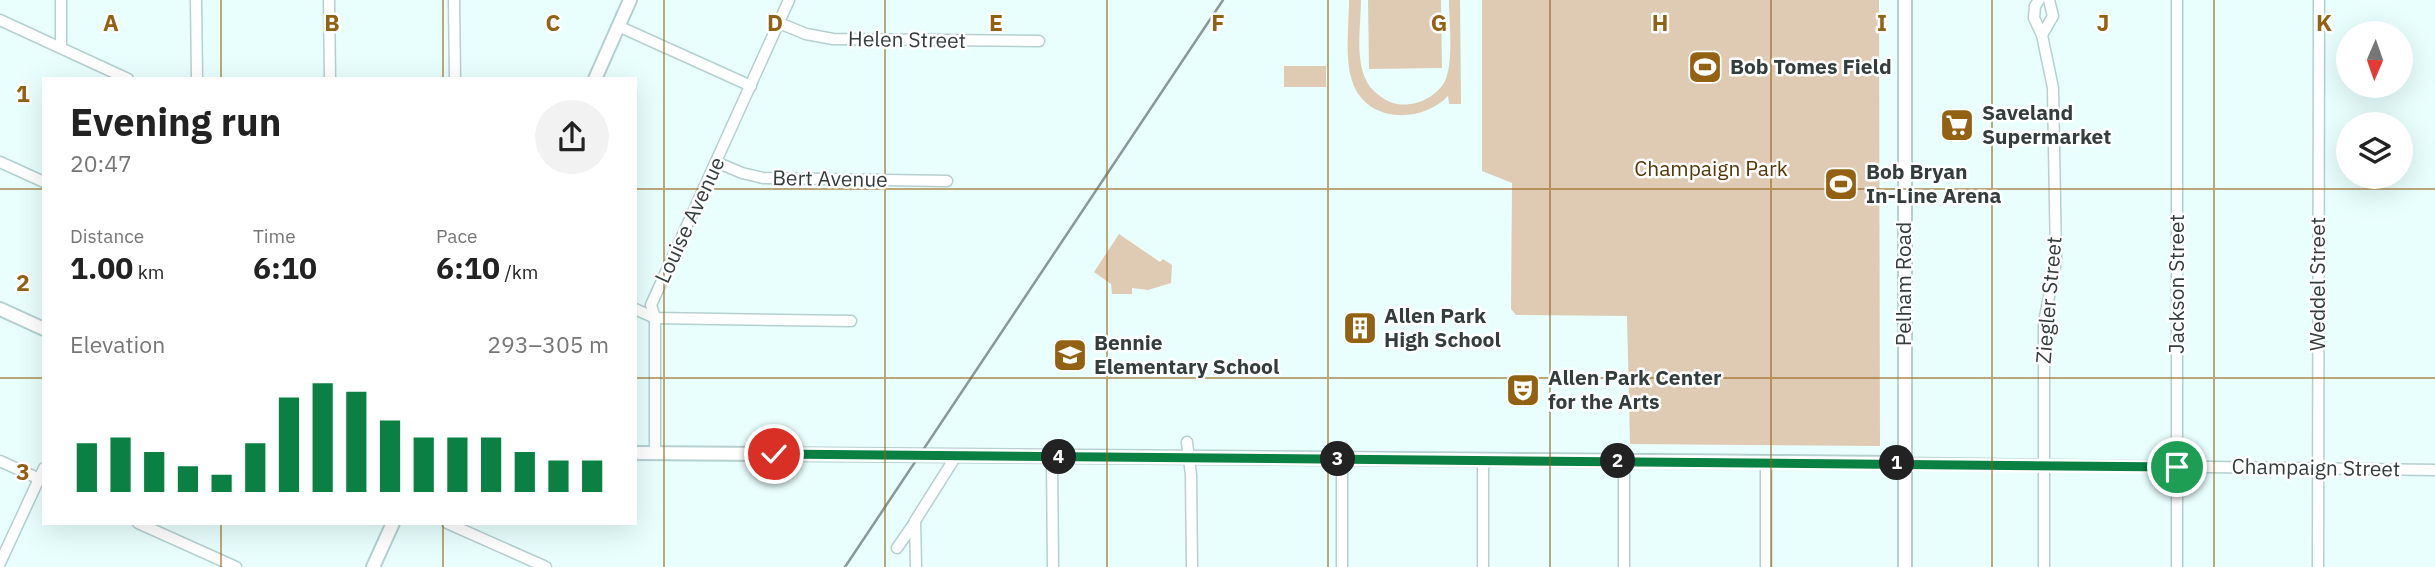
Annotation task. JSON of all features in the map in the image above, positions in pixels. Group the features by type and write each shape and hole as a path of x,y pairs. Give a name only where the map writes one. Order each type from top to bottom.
{"street":[{"path":"61,0 61,48"},
{"path":"196,0 197,77"},
{"path":"329,0 330,77"},
{"path":"454,0 455,77"},
{"path":"596,77 630,0"},
{"name":"Louise Avenue","path":"655,453 655,318 651,305 789,0"},
{"name":"Pelham Road","path":"1905,0 1905,567"},
{"name":"Ziegler Street","path":"2039,0 2035,6 2034,18 2042,35 2053,88 2056,261 2044,322 2044,567"},
{"name":"Ziegler Street","path":"2042,35 2053,16 2049,0"},
{"name":"Jackson Street","path":"2177,0 2177,567"},
{"name":"Weddel Street","path":"2319,0 2319,567"},
{"path":"0,20 124,77"},
{"name":"Helen Street","path":"779,23 806,34 833,39 1039,41"},
{"path":"618,26 751,86"},
{"path":"0,162 42,181"},
{"name":"Bert Avenue","path":"716,162 741,173 763,178 947,181"},
{"path":"0,309 42,328"},
{"path":"637,310 655,318 851,321"},
{"path":"1186,442 1189,457 1192,567"},
{"path":"637,453 1904,463"},
{"path":"897,548 956,456"},
{"path":"1052,457 1053,567"},
{"path":"1342,459 1342,567"},
{"path":"1483,460 1483,567"},
{"path":"0,461 41,480 0,563"},
{"path":"1624,461 1624,567"},
{"path":"1766,462 1766,567"},
{"name":"Champaign Street","path":"1904,463 2435,470"},
{"path":"915,522 916,567"},
{"path":"142,525 236,567"},
{"path":"373,567 392,525"},
{"path":"452,525 546,567"}],"green space":[{"path":"1349,0 1361,0 1359,39 1365,77 1371,88 1380,96 1402,105 1425,99 1439,90 1445,81 1450,52 1449,0 1460,0 1461,104 1449,104 1448,96 1423,112 1393,115 1379,111 1367,103 1357,92 1349,69"},
{"path":"1368,0 1441,0 1442,68 1369,69"},
{"name":"Champaign Park","path":"1482,0 1879,0 1880,446 1630,444 1627,316 1516,315 1511,309 1512,183 1482,171"},
{"path":"1284,66 1326,66 1326,87 1284,87"},
{"path":"1119,234 1160,262 1163,259 1172,265 1171,283 1148,290 1132,288 1132,294 1112,294 1111,284 1094,272"}],"railway":[{"path":"845,567 1223,0"}],"place":[{"name":"Bob Tomes Field","path":"1705,67"},
{"name":"Saveland Supermarket","path":"1957,125"},
{"name":"Bob Bryan In-Line Arena","path":"1841,184"},
{"name":"Allen Park High School","path":"1360,328"},
{"name":"Bennie Elementary School","path":"1070,355"},
{"name":"Allen Park Center for the Arts","path":"1523,390"}],"route":[{"path":"774,454 2177,467"}]}
